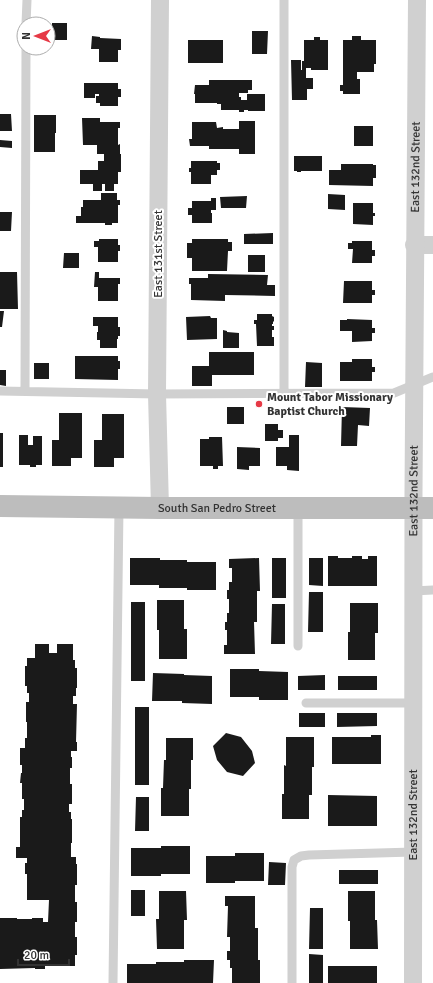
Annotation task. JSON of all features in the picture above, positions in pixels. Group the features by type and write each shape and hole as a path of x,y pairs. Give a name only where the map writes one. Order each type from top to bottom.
{"street":[{"name":"East 131st Street","path":"160,0 157,394 160,508"},
{"name":"East 132nd Street","path":"413,983 413,591 423,508 414,385 417,0"},
{"path":"414,245 433,245"},
{"name":"South San Pedro Street","path":"0,506 160,508 423,508"}],"lane":[{"path":"26,0 26,16"},
{"path":"284,0 284,394"},
{"path":"25,391 26,56"},
{"path":"0,391 157,394 394,393 433,377"},
{"path":"113,983 119,507"},
{"path":"298,508 298,646"},
{"path":"413,591 433,590"},
{"path":"306,703 413,703"},
{"path":"292,983 292,867 294,860 301,856 309,855 413,852"}],"building":[{"path":"56,23 67,23 67,40 56,40"},
{"path":"252,31 268,31 267,54 252,54"},
{"path":"92,36 121,39 121,50 118,50 118,62 99,62 99,49 91,49"},
{"path":"352,36 361,36 361,40 376,40 376,64 374,64 374,72 357,72 357,79 360,79 360,94 343,94 343,91 340,91 340,85 343,85 343,40 352,40"},
{"path":"314,37 320,37 320,40 328,40 328,70 311,70 311,68 306,68 306,78 313,78 313,89 307,89 307,100 292,100 291,60 301,60 302,70 302,61 304,61 304,40 314,40"},
{"path":"188,40 223,40 223,63 188,63"},
{"path":"209,80 252,80 252,90 248,90 248,93 239,93 239,97 241,97 241,100 247,100 247,94 265,94 265,111 244,110 244,112 239,112 239,110 221,110 221,104 195,103 195,85 209,85"},
{"path":"84,83 118,83 118,89 121,89 121,97 118,97 118,106 100,106 100,103 96,103 96,96 99,96 99,94 95,94 95,98 84,98"},
{"path":"0,114 11,114 12,131 0,131"},
{"path":"34,115 56,115 55,152 34,152"},
{"path":"82,118 100,118 100,122 120,122 120,128 118,128 118,145 120,144 121,172 118,172 118,184 114,184 114,191 105,191 105,184 102,184 102,191 93,191 93,184 80,184 80,170 98,170 98,161 104,161 104,154 97,154 97,145 83,145"},
{"path":"239,121 255,121 255,154 239,154 239,149 209,149 209,146 190,146 189,139 192,139 192,122 216,122 217,128 223,127 223,129 239,129"},
{"path":"354,126 373,126 373,146 354,146"},
{"path":"0,140 12,141 12,148 0,147"},
{"path":"294,156 322,156 322,171 294,171"},
{"path":"191,161 217,161 217,163 220,163 220,170 217,170 217,175 211,175 211,184 191,184 191,172 189,172 189,168 191,168"},
{"path":"341,164 376,165 376,178 373,178 373,186 329,185 329,170 341,170"},
{"path":"101,193 117,193 117,200 120,200 120,205 118,205 118,223 105,225 105,223 76,223 76,216 81,216 83,200 101,200"},
{"path":"328,194 345,195 345,210 328,209"},
{"path":"247,196 246,208 221,208 220,197"},
{"path":"211,198 216,198 216,210 211,210 212,223 192,223 192,215 188,215 188,208 192,208 192,201 211,201"},
{"path":"353,203 373,203 373,213 375,213 375,216 373,216 373,225 353,224"},
{"path":"0,212 12,212 11,231 0,231"},
{"path":"273,233 273,244 244,244 244,234"},
{"path":"99,239 118,239 120,251 118,251 118,262 98,262 98,247 94,247 94,241 99,241"},
{"path":"192,239 228,239 228,242 232,242 232,251 228,251 227,271 192,271 192,258 187,258 187,243 192,243"},
{"path":"352,241 372,241 372,250 375,250 375,256 372,256 372,263 352,263 353,249 348,249 348,243 352,243"},
{"path":"64,253 79,253 79,268 63,268"},
{"path":"248,255 265,255 265,272 248,272"},
{"path":"0,272 17,272 18,309 0,309"},
{"path":"95,272 99,272 99,278 120,278 120,284 118,284 118,301 98,301 98,287 94,287"},
{"path":"208,274 268,275 267,285 275,285 275,296 225,295 225,301 191,300 191,284 189,284 189,278 208,278"},
{"path":"344,281 372,281 372,290 375,290 375,295 372,295 372,303 343,303"},
{"path":"0,311 4,311 2,327 0,327"},
{"path":"257,314 272,314 274,317 272,326 274,326 274,330 272,330 272,337 274,337 274,346 257,346 256,324 254,324 254,320 257,320"},
{"path":"210,316 211,318 217,318 217,339 187,340 186,317"},
{"path":"93,317 118,317 120,336 118,336 117,339 117,348 100,348 100,340 97,340 98,326 93,326"},
{"path":"340,320 372,320 372,328 375,328 375,333 372,333 372,341 352,342 352,331 340,331"},
{"path":"223,330 227,332 239,333 239,348 223,348"},
{"path":"209,352 254,352 254,375 212,375 212,386 192,386 192,366 209,366"},
{"path":"75,356 118,356 118,361 120,361 120,369 118,369 118,380 75,379"},
{"path":"352,359 372,359 372,367 375,367 375,372 372,372 372,381 340,381 340,362 352,362"},
{"path":"306,362 322,363 322,387 305,387"},
{"path":"34,363 49,363 49,379 34,379"},
{"path":"0,370 6,370 6,386 0,385"},
{"path":"227,407 244,407 244,424 227,424"},
{"path":"342,407 370,408 369,426 358,425 357,446 341,446"},
{"path":"59,413 82,413 82,458 71,458 71,466 52,466 52,440 59,440"},
{"path":"102,414 124,414 124,458 114,458 114,467 94,467 94,440 102,440"},
{"path":"265,424 278,424 278,430 283,430 283,438 278,438 278,441 265,441"},
{"path":"0,433 3,433 3,467 0,467"},
{"path":"19,435 28,435 28,445 33,445 33,436 42,436 42,465 30,467 30,465 19,465"},
{"path":"289,435 299,435 299,471 287,470 287,466 276,466 276,447 289,447"},
{"path":"209,437 222,437 223,466 218,466 218,469 213,469 213,466 200,466 200,439 209,439"},
{"path":"237,447 260,448 260,466 249,466 249,470 237,469"},
{"path":"328,556 352,558 352,556 362,556 362,559 368,559 368,556 377,556 377,586 328,586"},
{"path":"130,558 160,558 160,560 187,560 187,562 216,562 216,590 159,588 159,585 130,585"},
{"path":"259,558 260,591 257,591 257,622 254,622 255,654 224,654 224,645 227,645 227,630 225,630 225,622 227,622 227,613 229,613 229,599 227,599 227,590 229,590 229,582 232,582 232,568 229,568 229,559"},
{"path":"272,558 286,558 286,598 272,598"},
{"path":"309,558 323,558 323,586 309,585"},
{"path":"309,592 323,592 323,632 308,632"},
{"path":"157,600 184,600 184,629 187,629 187,659 159,659"},
{"path":"131,602 145,602 145,681 131,681"},
{"path":"350,603 378,603 378,633 375,633 375,660 348,660"},
{"path":"272,604 285,604 285,644 271,644"},
{"path":"35,644 49,644 49,653 57,653 57,644 73,644 73,660 75,660 75,668 77,668 77,688 76,696 73,696 73,704 77,704 77,751 71,751 72,768 70,768 70,784 72,784 72,804 69,804 69,812 71,812 72,819 71,857 76,857 77,864 75,902 77,902 77,922 75,922 75,937 77,937 77,955 75,955 75,966 45,966 45,969 0,969 0,918 43,918 43,922 48,922 49,900 27,900 27,874 25,874 25,863 27,863 27,858 16,858 16,847 20,847 20,817 22,817 22,810 24,810 22,783 20,783 22,765 20,765 20,748 25,748 25,738 27,738 26,702 29,702 29,693 27,693 27,686 25,686 25,666 27,666 27,658 35,658"},
{"path":"230,669 259,669 259,671 288,672 288,700 259,700 259,697 230,697"},
{"path":"153,673 212,676 212,704 182,703 182,701 152,701"},
{"path":"325,675 325,690 298,690 298,676"},
{"path":"338,676 377,676 377,690 338,690"},
{"path":"135,707 149,707 149,785 135,785"},
{"path":"299,713 325,713 325,727 299,727"},
{"path":"337,713 377,713 377,726 337,727"},
{"path":"226,733 241,737 252,751 255,763 243,776 227,772 217,760 213,746"},
{"path":"371,735 381,735 381,764 332,764 332,737 371,737"},
{"path":"286,737 314,737 314,767 312,767 312,795 309,795 309,819 282,819 284,765 286,766"},
{"path":"166,738 193,738 191,789 189,789 189,816 161,816 161,788 163,788 164,760 166,760"},
{"path":"328,795 377,796 377,826 328,826"},
{"path":"136,797 149,797 149,831 135,831"},
{"path":"161,846 190,846 190,874 131,876 131,848 161,848"},
{"path":"235,853 264,853 264,881 206,883 206,856 235,856"},
{"path":"269,862 286,863 285,885 268,885"},
{"path":"339,870 378,870 378,884 339,884"},
{"path":"131,890 145,890 145,916 131,916"},
{"path":"159,891 186,891 187,920 184,920 184,949 157,949 156,919 159,919"},
{"path":"348,891 375,891 375,920 377,920 378,949 350,949"},
{"path":"225,896 255,896 255,928 258,928 260,983 232,983 232,968 230,968 230,960 227,960 227,951 230,951 230,937 227,937 228,906 225,906"},
{"path":"310,908 323,908 323,949 309,949"},
{"path":"309,954 323,955 323,983 309,983"},
{"path":"184,960 214,960 213,983 127,983 127,964 156,964 156,962 184,962"},
{"path":"328,966 377,966 377,983 328,983"}],"place":[{"name":"Mount Tabor Missionary Baptist Church","path":"259,404"}]}
